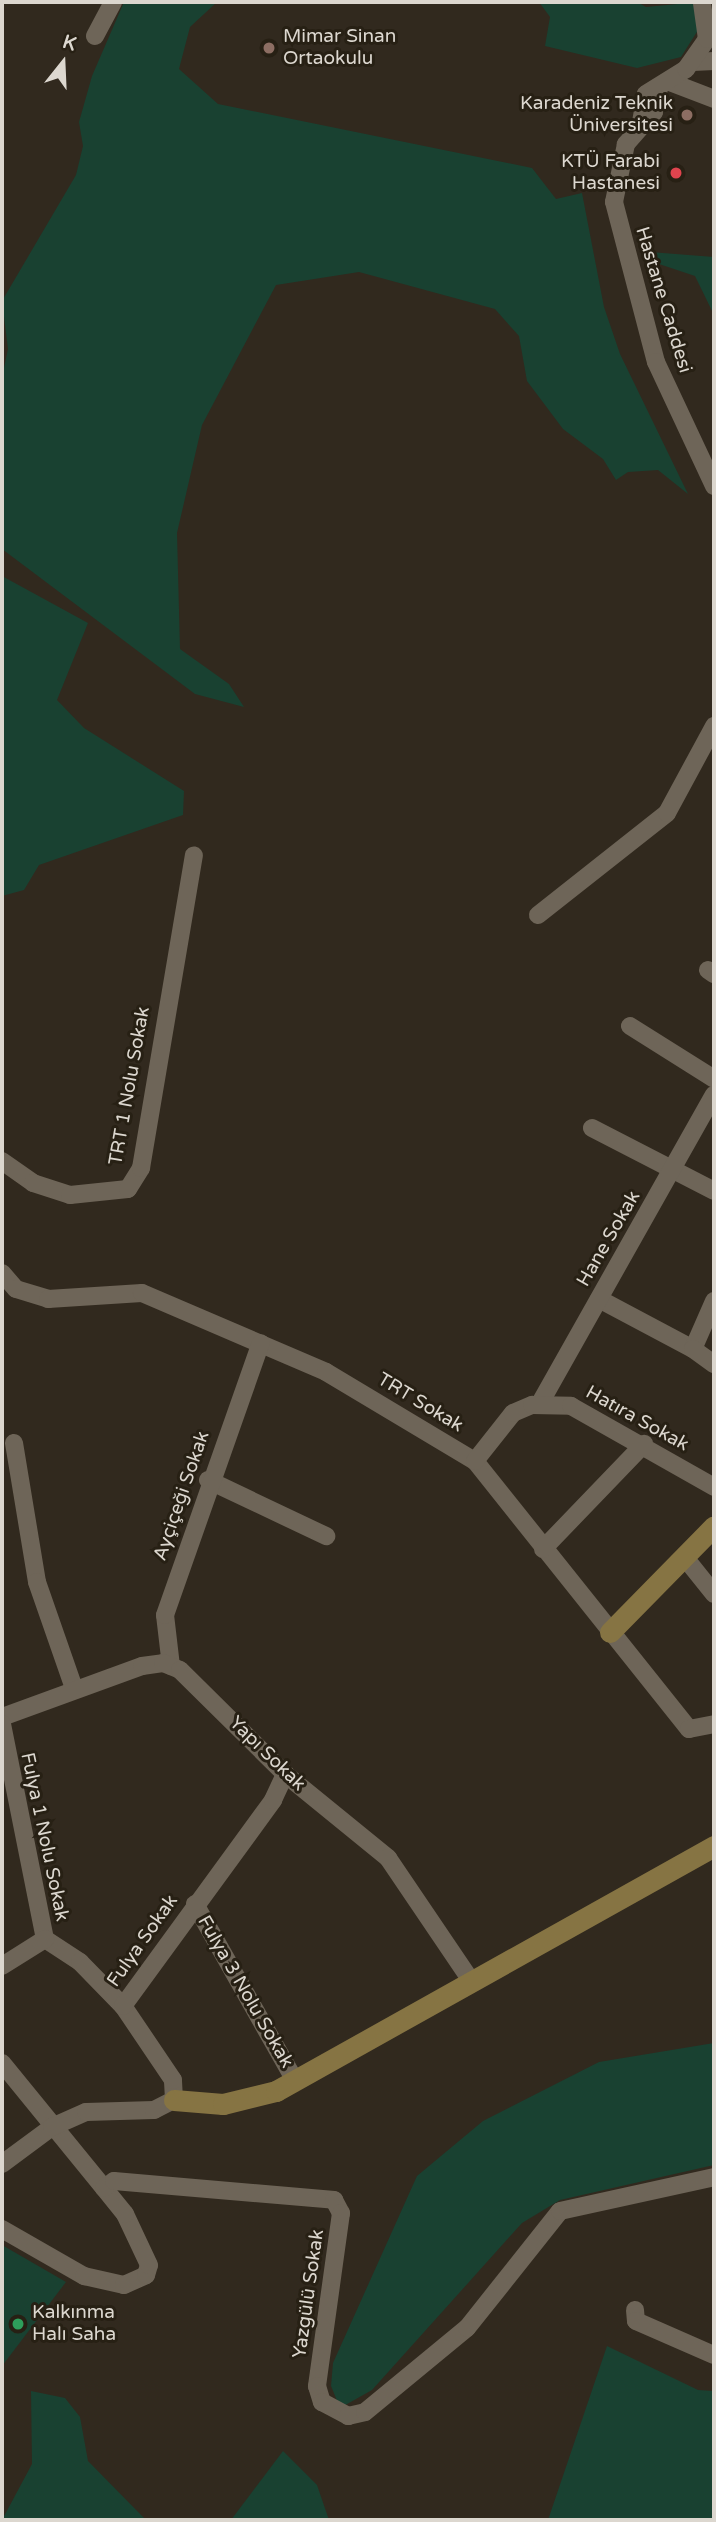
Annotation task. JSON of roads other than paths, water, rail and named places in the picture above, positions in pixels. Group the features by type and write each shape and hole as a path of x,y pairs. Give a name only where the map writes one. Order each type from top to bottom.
{"street":[{"path":"95,36 113,2"},
{"name":"Hastane Caddesi","path":"702,2 709,31 689,65 665,85 654,112 641,122 617,169 619,225 656,362 714,486"},
{"path":"712,2 714,9"},
{"path":"688,89 689,65 714,61"},
{"path":"665,85 688,89 712,104"},
{"path":"538,915 667,813 712,733"},
{"name":"TRT 1 Nolu Sokak","path":"2,1162 33,1183 70,1195 128,1189 141,1168 194,855"},
{"path":"630,1026 714,1079"},
{"name":"Hane Sokak","path":"539,1405 714,1095"},
{"path":"592,1128 714,1191"},
{"name":"TRT Sokak","path":"2,1273 16,1289 48,1299 142,1293 326,1372 475,1461 689,1729 714,1724"},
{"path":"599,1299 692,1349 714,1364"},
{"path":"692,1349 714,1301"},
{"name":"Ayçiçeği Sokak","path":"171,1666 165,1615 208,1480 261,1343"},
{"name":"Hatıra Sokak","path":"475,1461 513,1413 539,1405 571,1406 644,1444 714,1487"},
{"path":"14,1443 10,1508 74,1688"},
{"path":"544,1549 644,1444"},
{"path":"208,1480 326,1536"},
{"path":"610,1632 686,1559 714,1527"},
{"path":"686,1559 714,1594"},
{"path":"2,1717 74,1688 142,1666 171,1666"},
{"name":"Yapı Sokak","path":"171,1666 285,1774 388,1858 472,1982"},
{"name":"Fulya 1 Nolu Sokak","path":"2,1724 45,1939 80,1962 123,2006"},
{"name":"Fulya Sokak","path":"174,2100 168,2071 123,2006 273,1800 285,1774"},
{"path":"294,2079 714,1846"},
{"name":"Fulya 3 Nolu Sokak","path":"174,2100 242,2102 294,2079 195,1904"},
{"path":"2,1966 45,1939"},
{"path":"2,2063 104,2188 145,2248 149,2265 136,2283 107,2286 2,2229"},
{"path":"2,2164 52,2127 99,2109 154,2110 174,2100"},
{"name":"Yazgülü Sokak","path":"104,2188 114,2182 334,2200 341,2213 317,2386 323,2402 348,2416 365,2412 467,2328 560,2211 714,2177"},
{"path":"635,2310 636,2321 714,2355"}],"place":[{"name":"Mimar Sinan Ortaokulu","path":"269,48"},
{"name":"Karadeniz Teknik Üniversitesi","path":"687,115"},
{"name":"KTÜ Farabi Hastanesi","path":"676,173"},
{"name":"Kalkınma Halı Saha","path":"18,2324"}]}
